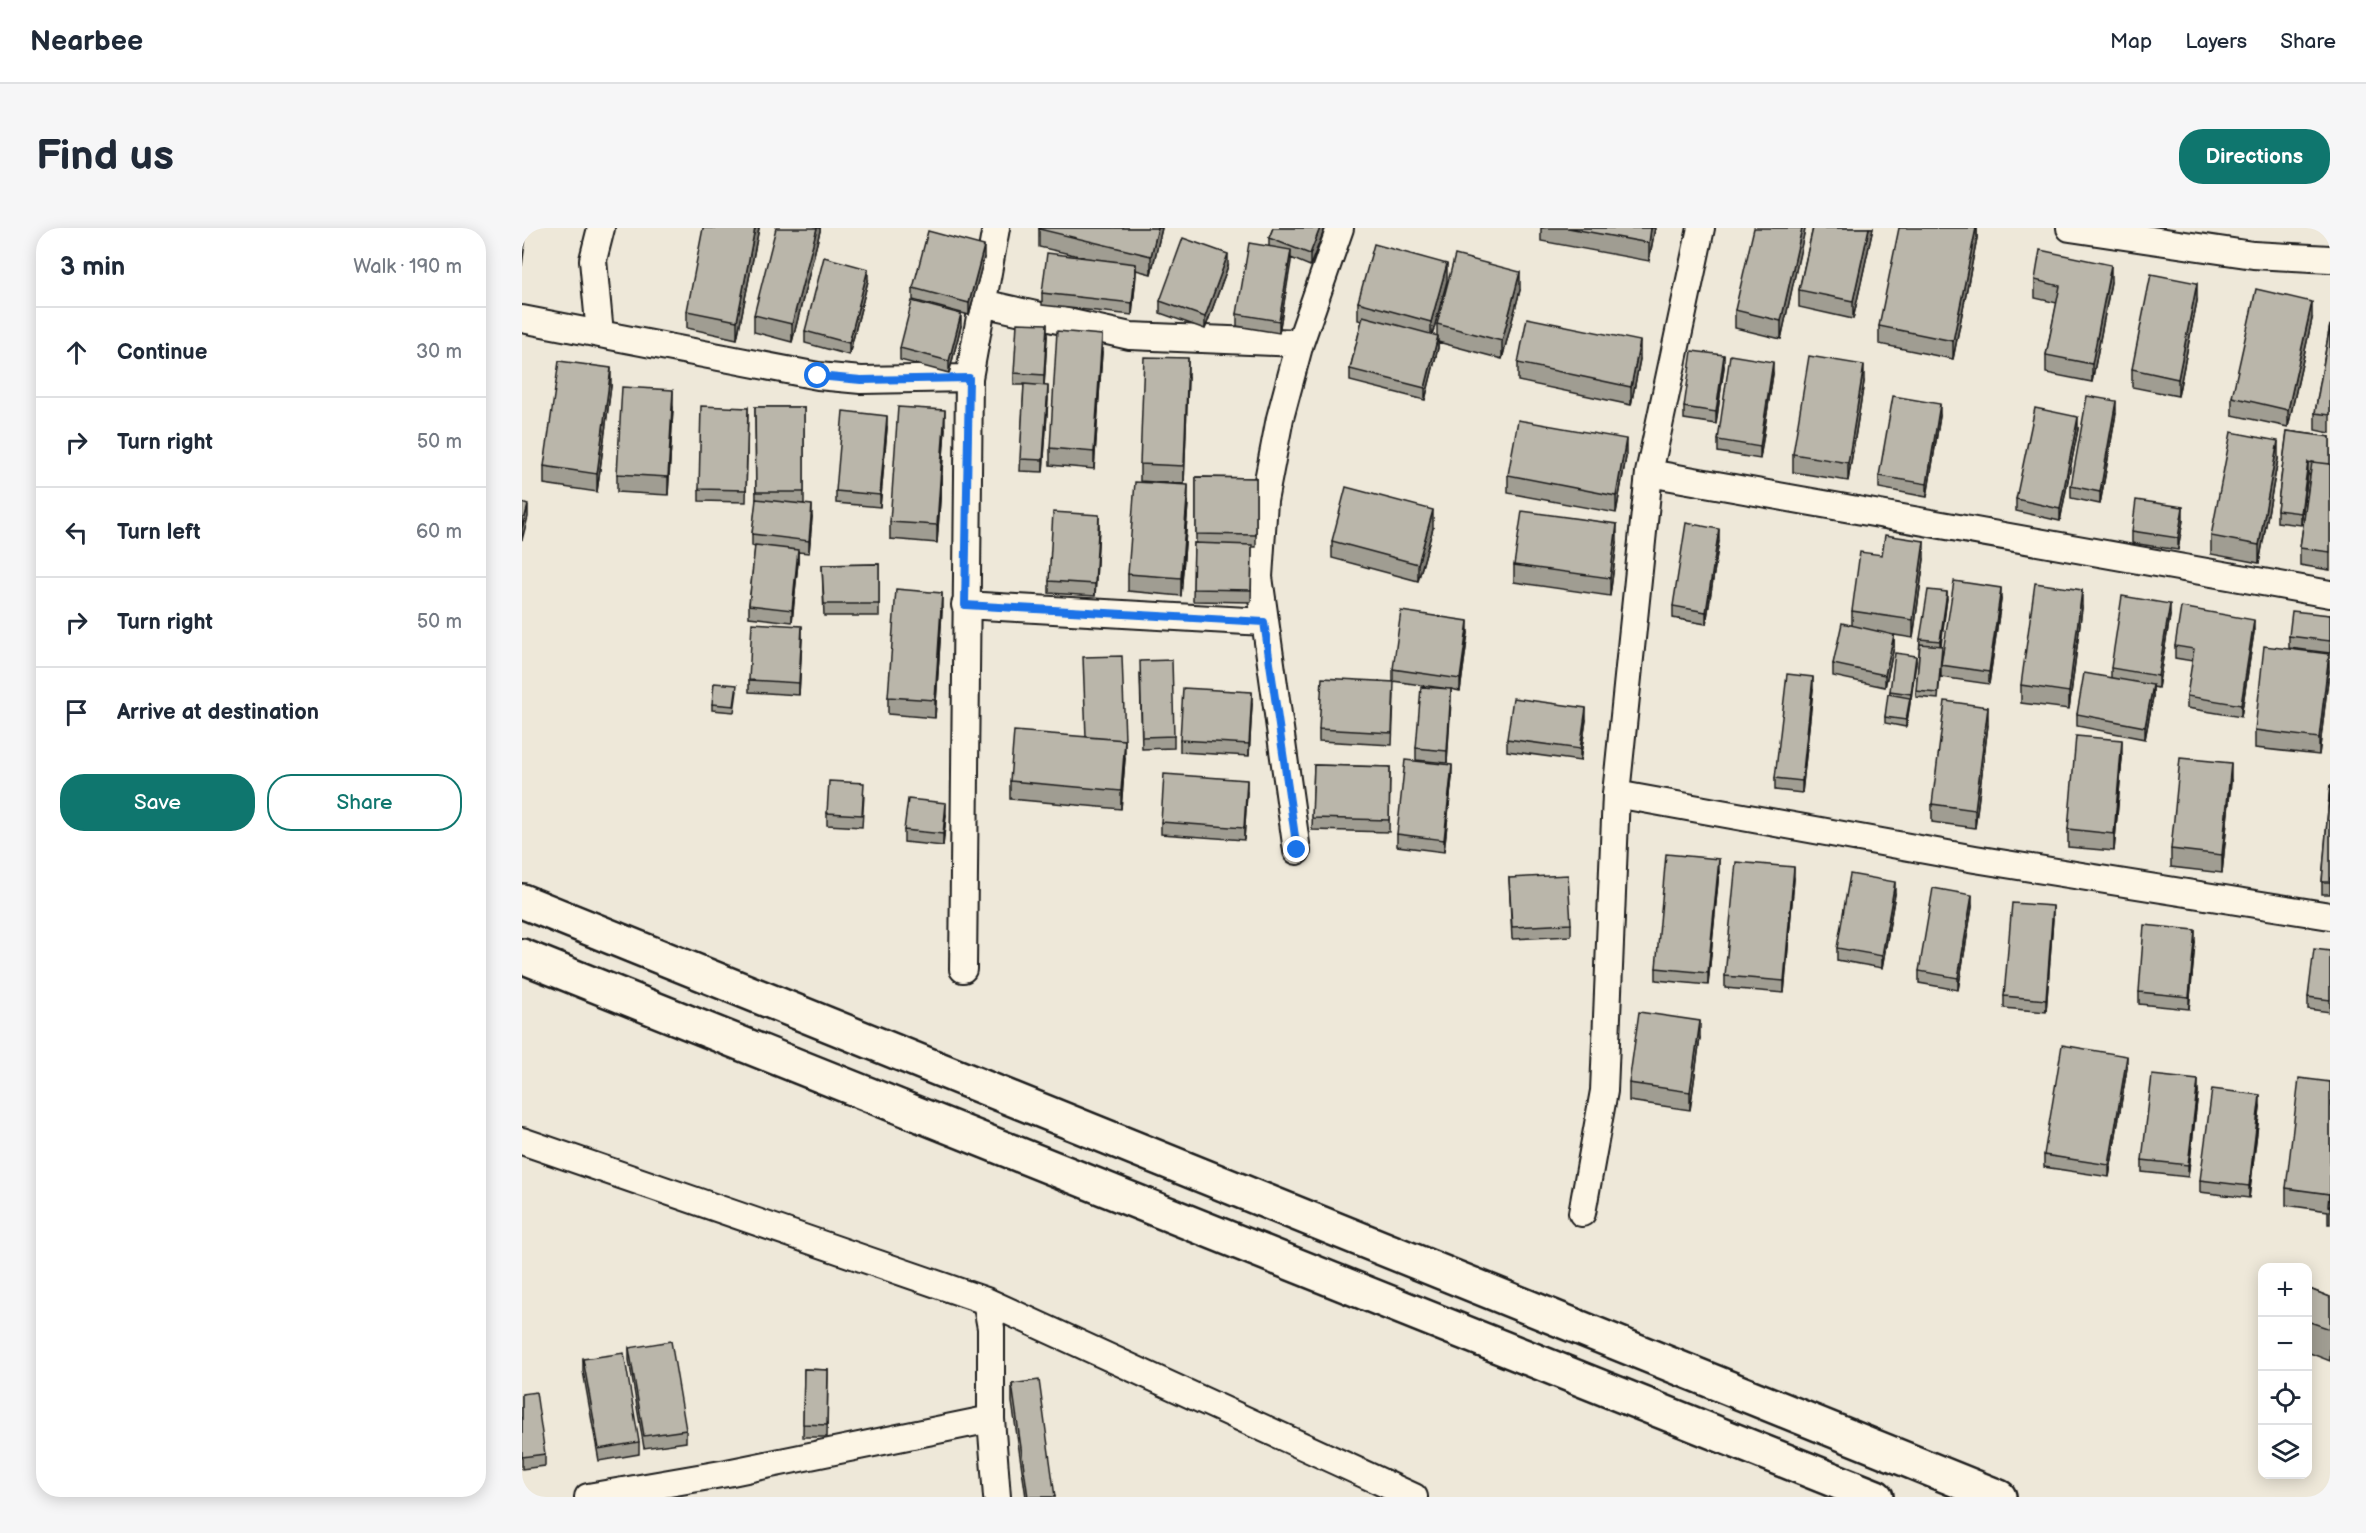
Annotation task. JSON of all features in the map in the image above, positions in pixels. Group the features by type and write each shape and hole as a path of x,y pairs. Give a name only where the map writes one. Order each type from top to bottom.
{"highway":[{"path":"522,902 1999,1497"},
{"path":"522,956 1876,1497"}],"street":[{"path":"600,334 593,260 601,228"},
{"path":"963,969 969,378 996,228"},
{"path":"1297,850 1259,577 1264,501 1280,418 1300,343 1340,228"},
{"path":"1582,1213 1604,1091 1616,794 1649,473 1701,228"},
{"path":"2070,228 2253,255 2330,259"},
{"path":"982,303 1130,336 1300,343"},
{"path":"522,319 818,376 861,380 969,378"},
{"path":"1649,473 2330,594"},
{"path":"965,605 1264,622"},
{"path":"1616,794 1986,861 2330,916"},
{"path":"522,1141 986,1301 1414,1497"},
{"path":"986,1301 991,1328 991,1419 997,1497"},
{"path":"588,1497 727,1473 991,1419"}],"building":[{"path":"522,228 525,228 522,249"},
{"path":"703,228 755,228 737,321 687,311"},
{"path":"776,228 817,228 792,324 754,315"},
{"path":"1039,228 1158,228 1151,256"},
{"path":"1273,228 1320,228 1310,254 1269,238"},
{"path":"1568,228 1651,228 1649,243"},
{"path":"1754,228 1802,228 1781,321 1735,310"},
{"path":"1813,228 1869,228 1853,301 1799,290"},
{"path":"1899,228 1976,228 1953,341 1879,326"},
{"path":"928,231 984,246 969,303 913,288"},
{"path":"1183,238 1228,254 1205,317 1160,301"},
{"path":"1249,243 1291,250 1279,321 1237,314"},
{"path":"1374,244 1447,264 1431,322 1358,302"},
{"path":"2040,250 2111,265 2092,364 2046,355 2060,286 2035,280"},
{"path":"1047,253 1136,264 1132,303 1042,293"},
{"path":"1455,255 1520,272 1502,341 1437,324"},
{"path":"824,257 868,269 849,343 805,331"},
{"path":"2151,274 2197,283 2178,379 2132,369"},
{"path":"2256,289 2312,302 2288,410 2232,397"},
{"path":"912,301 961,314 949,361 900,348"},
{"path":"1363,316 1438,336 1425,388 1350,369"},
{"path":"1527,318 1640,341 1631,387 1518,363"},
{"path":"1017,323 1047,324 1044,375 1014,373"},
{"path":"2330,325 2330,415 2315,413"},
{"path":"1057,331 1102,335 1094,452 1050,448"},
{"path":"1692,351 1724,355 1716,412 1684,407"},
{"path":"1730,355 1773,362 1760,447 1718,440"},
{"path":"1809,356 1864,365 1848,463 1793,454"},
{"path":"1144,357 1188,358 1184,466 1140,464"},
{"path":"559,361 611,368 597,474 544,466"},
{"path":"1024,384 1048,386 1043,460 1020,459"},
{"path":"622,387 673,390 668,477 617,474"},
{"path":"1893,396 1940,404 1927,484 1879,476"},
{"path":"2087,396 2116,401 2100,492 2071,486"},
{"path":"701,406 748,408 746,490 699,489"},
{"path":"755,407 804,407 804,492 756,492"},
{"path":"898,407 945,410 937,525 890,522"},
{"path":"2035,408 2078,417 2060,509 2016,499"},
{"path":"843,411 887,416 880,495 836,491"},
{"path":"1518,420 1626,439 1616,496 1508,475"},
{"path":"2287,431 2330,437 2330,464 2308,462 2301,513 2277,510"},
{"path":"2231,432 2278,441 2259,545 2211,536"},
{"path":"2312,462 2330,464 2330,552 2300,548"},
{"path":"1196,477 1256,478 1256,535 1196,534"},
{"path":"1135,482 1188,485 1181,578 1128,574"},
{"path":"1346,487 1433,510 1418,564 1332,541"},
{"path":"756,499 812,505 809,541 752,534"},
{"path":"2136,500 2183,507 2178,538 2132,531"},
{"path":"522,503 528,505 522,528"},
{"path":"1522,511 1617,524 1610,578 1514,565"},
{"path":"1053,512 1099,515 1095,584 1049,581"},
{"path":"1686,523 1719,529 1706,612 1673,606"},
{"path":"1885,535 1924,541 1913,620 1852,611 1860,552 1882,555"},
{"path":"1194,543 1252,545 1251,590 1193,589"},
{"path":"755,545 798,550 792,610 749,605"},
{"path":"879,564 879,604 824,604 822,565"},
{"path":"1954,581 2001,588 1989,672 1941,665"},
{"path":"2035,583 2082,590 2069,692 2021,685"},
{"path":"896,589 942,593 935,700 888,697"},
{"path":"1928,590 1947,592 1940,641 1920,639"},
{"path":"2122,596 2170,604 2158,676 2111,668"},
{"path":"2181,607 2254,620 2241,705 2187,696 2194,649 2175,646"},
{"path":"1401,611 1468,621 1460,679 1393,669"},
{"path":"2292,611 2330,615 2330,641 2289,636"},
{"path":"752,623 802,626 799,683 749,680"},
{"path":"1842,623 1894,635 1885,675 1833,664"},
{"path":"1920,644 1942,646 1938,693 1916,691"},
{"path":"2264,646 2329,654 2319,738 2255,730"},
{"path":"1895,653 1916,656 1911,694 1890,691"},
{"path":"1122,656 1125,740 1086,737 1083,657"},
{"path":"1172,660 1174,736 1142,737 1140,661"},
{"path":"2084,673 2153,685 2145,727 2077,714"},
{"path":"1787,674 1813,677 1802,781 1775,778"},
{"path":"1322,678 1394,682 1392,733 1319,729"},
{"path":"714,683 737,685 734,706 712,704"},
{"path":"1421,687 1451,689 1447,751 1416,748"},
{"path":"1183,688 1252,692 1249,744 1180,740"},
{"path":"1888,694 1910,698 1906,720 1885,717"},
{"path":"1513,698 1586,708 1580,749 1507,739"},
{"path":"1945,701 1988,707 1975,810 1932,804"},
{"path":"1014,731 1125,740 1121,791 1010,781"},
{"path":"2076,736 2122,740 2114,834 2068,829"},
{"path":"2180,758 2231,763 2222,855 2171,849"},
{"path":"1405,760 1452,765 1444,840 1397,834"},
{"path":"1314,765 1390,767 1389,820 1312,818"},
{"path":"1164,774 1247,780 1244,828 1161,822"},
{"path":"829,781 864,783 862,815 827,813"},
{"path":"2330,785 2330,882 2322,882"},
{"path":"908,799 946,803 943,834 904,830"},
{"path":"1666,854 1719,859 1708,973 1656,968"},
{"path":"1736,862 1794,867 1784,981 1725,976"},
{"path":"1850,874 1895,882 1882,956 1837,948"},
{"path":"1568,875 1571,924 1512,927 1509,878"},
{"path":"1933,888 1972,895 1958,978 1919,971"},
{"path":"2012,903 2053,906 2046,1000 2004,996"},
{"path":"2144,925 2195,930 2189,997 2139,992"},
{"path":"2314,949 2330,951 2330,1000 2308,997"},
{"path":"1639,1012 1700,1021 1690,1092 1629,1083"},
{"path":"2062,1045 2127,1056 2109,1165 2044,1155"},
{"path":"2152,1075 2198,1080 2188,1165 2142,1160"},
{"path":"2299,1078 2330,1082 2330,1207 2328,1206 2329,1194 2286,1188"},
{"path":"2212,1089 2260,1095 2249,1186 2200,1180"},
{"path":"2312,1290 2330,1297 2330,1329 2312,1323"},
{"path":"671,1341 686,1430 644,1436 629,1348"},
{"path":"624,1353 639,1442 599,1449 583,1359"},
{"path":"804,1369 828,1370 827,1425 803,1424"},
{"path":"1039,1380 1055,1497 1028,1497 1012,1384"},
{"path":"536,1392 545,1454 522,1457 522,1394"}],"route":[{"path":"818,376 861,380 969,378 965,605 1264,622 1297,850"}]}
